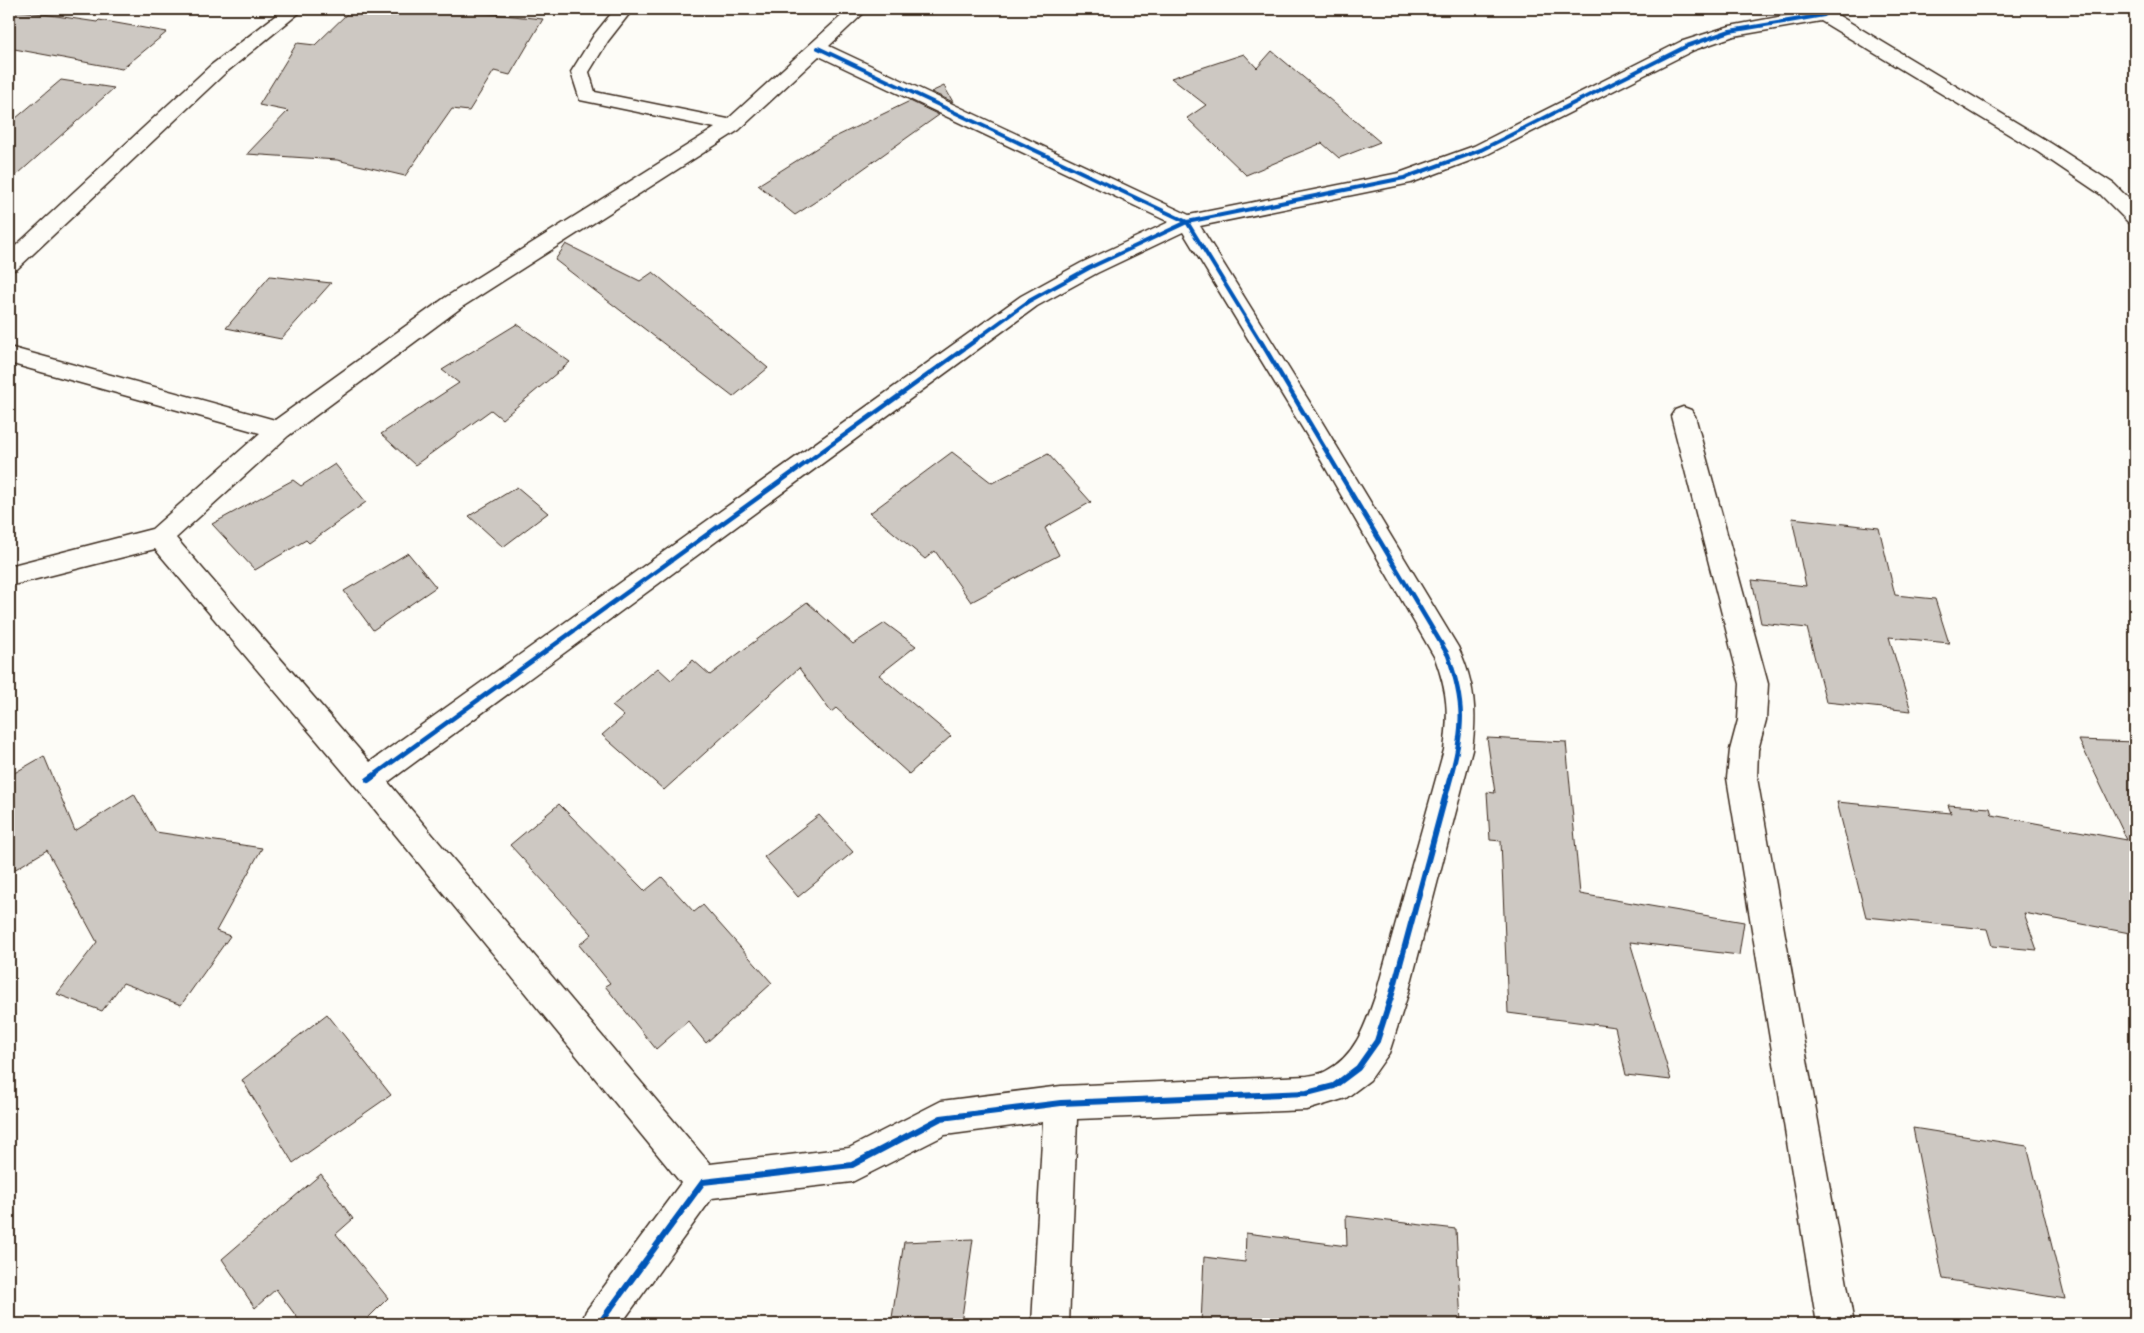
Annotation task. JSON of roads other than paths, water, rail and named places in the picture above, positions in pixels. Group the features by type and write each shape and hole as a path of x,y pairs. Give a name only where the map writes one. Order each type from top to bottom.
{"street":[{"path":"9,264 217,70 295,9"},
{"path":"624,9 600,39 580,72 587,96 732,126"},
{"path":"9,576 160,537 279,430 454,302 732,126 859,9"},
{"path":"368,780 1029,301 1089,268 1187,222 1404,178 1481,150 1687,46 1730,31 1828,12 2107,189 2135,217"},
{"path":"599,1324 703,1182 852,1165 941,1118 1061,1103 1306,1093 1334,1086 1358,1068 1377,1041 1392,994 1458,750 1462,718 1458,684 1448,655 1314,428 1187,222 818,48"},
{"path":"9,355 279,430"},
{"path":"1683,416 1754,684 1752,720 1744,750 1742,778 1836,1324"},
{"path":"160,537 368,780 703,1182"},
{"path":"1051,1324 1061,1103"}]}
